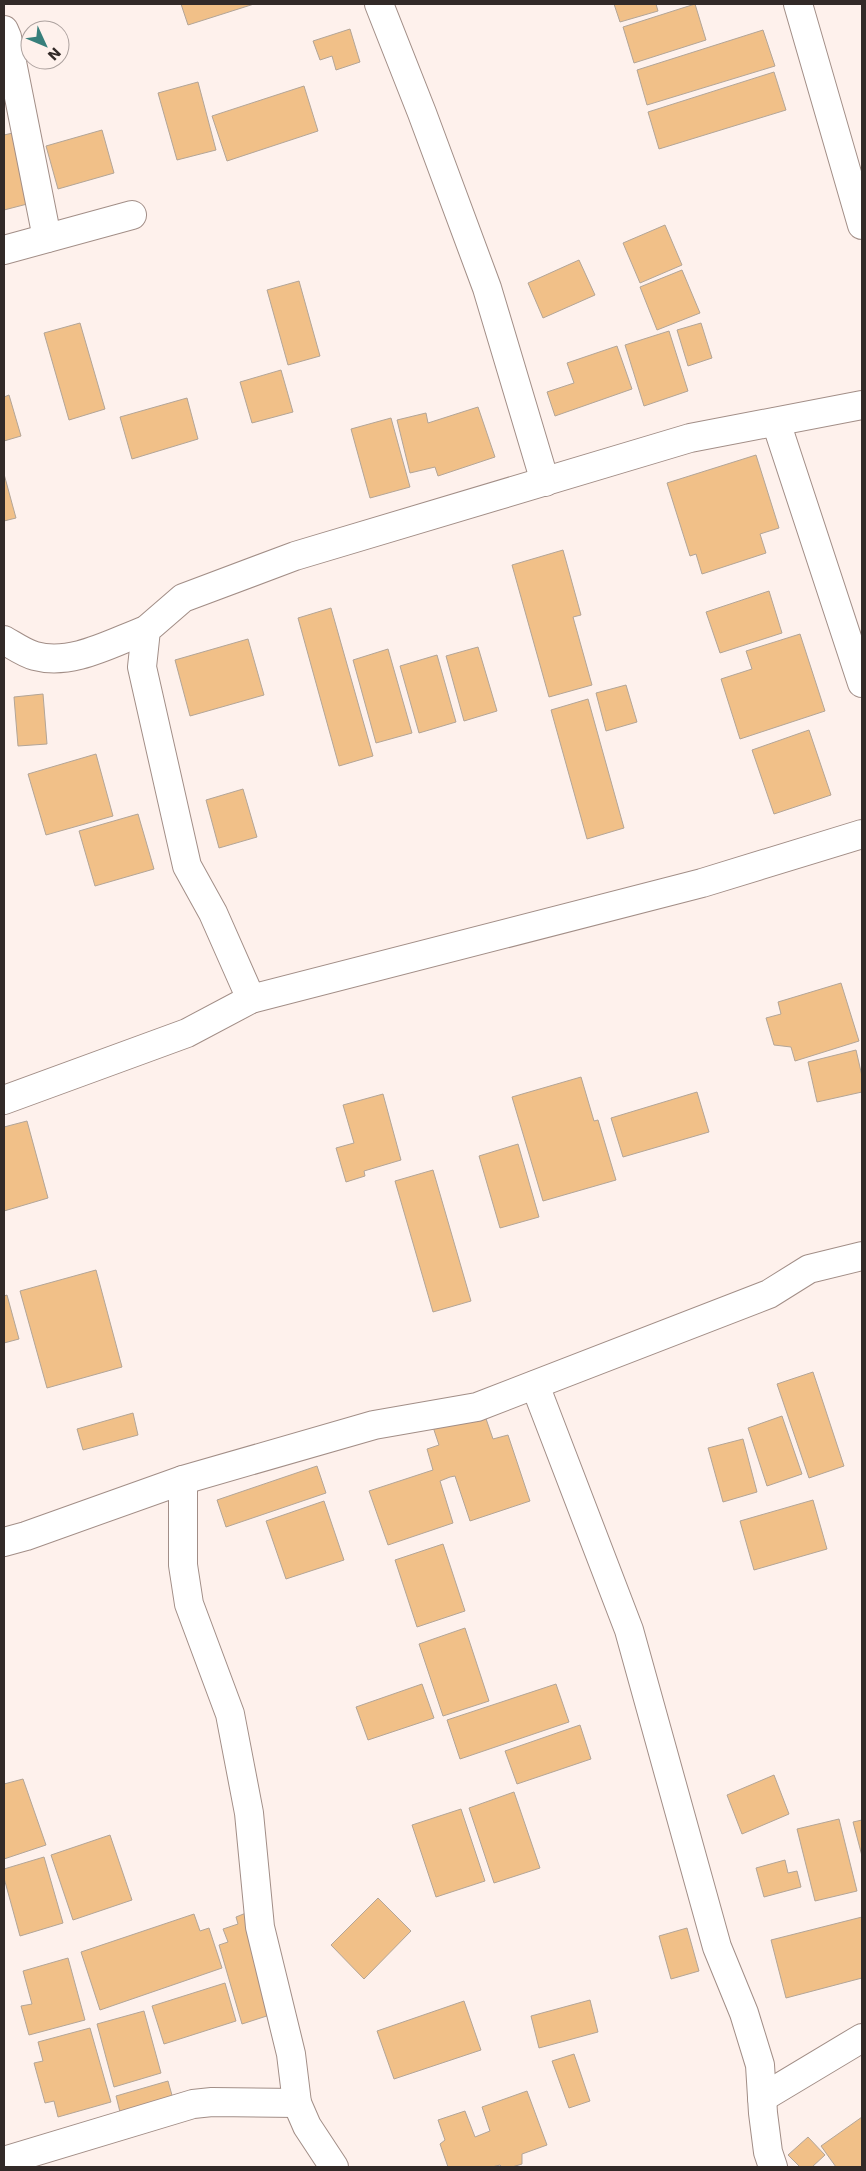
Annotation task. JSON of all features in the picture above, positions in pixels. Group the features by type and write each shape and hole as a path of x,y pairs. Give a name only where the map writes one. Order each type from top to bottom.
{"street":[{"path":"379,4 422,112 487,288 545,482"},
{"path":"798,4 862,225"},
{"path":"4,30 7,36 47,238"},
{"path":"4,250 132,215"},
{"path":"4,662 34,656 58,659 79,655 146,630 183,598 296,556 690,438 862,405"},
{"path":"776,422 862,683"},
{"path":"146,630 142,666 188,866 213,913 251,998"},
{"path":"4,640 34,656"},
{"path":"4,1100 187,1032 251,998 702,883 862,834"},
{"path":"4,1542 26,1536 182,1480 374,1425 478,1407 769,1294 809,1269 862,1256"},
{"path":"534,1385 629,1630 717,1947 744,2013 760,2065 768,2152 773,2167"},
{"path":"182,1480 182,1565 189,1604 230,1714 249,1813 260,1927 291,2054 297,2103 307,2126 334,2167"},
{"path":"762,2098 862,2038"},
{"path":"4,2161 193,2104 212,2102 297,2103"}],"building":[{"path":"181,4 254,4 188,25"},
{"path":"614,4 656,4 658,11 620,22"},
{"path":"695,4 706,40 634,63 623,27"},
{"path":"350,29 360,62 336,70 332,56 320,60 313,41"},
{"path":"763,30 775,66 647,105 637,70"},
{"path":"774,72 786,110 659,149 648,112"},
{"path":"198,82 216,150 177,160 158,93"},
{"path":"304,86 318,131 227,161 212,116"},
{"path":"102,130 114,173 58,189 46,146"},
{"path":"17,132 35,202 4,210 4,135"},
{"path":"665,225 682,265 640,283 623,243"},
{"path":"579,260 595,295 543,318 528,283"},
{"path":"682,270 700,313 657,330 640,287"},
{"path":"299,281 320,356 288,365 267,290"},
{"path":"80,323 105,409 69,420 44,333"},
{"path":"701,323 712,358 688,366 677,330"},
{"path":"669,331 688,391 644,406 625,345"},
{"path":"617,346 632,389 555,416 547,392 574,383 567,363"},
{"path":"281,370 293,412 252,423 240,382"},
{"path":"9,395 21,436 4,441 4,397"},
{"path":"187,398 198,439 132,459 120,417"},
{"path":"478,407 495,457 438,476 435,467 410,473 397,420 426,413 428,423"},
{"path":"391,418 410,487 370,498 351,429"},
{"path":"756,455 779,528 760,534 766,553 702,574 696,554 690,556 667,483"},
{"path":"4,474 16,518 4,521"},
{"path":"563,550 581,615 573,617 592,685 549,697 512,565"},
{"path":"769,591 782,633 720,653 706,612"},
{"path":"331,608 373,756 339,766 298,618"},
{"path":"800,634 825,711 740,739 721,679 752,669 746,651"},
{"path":"248,639 264,695 190,716 175,660"},
{"path":"478,647 497,711 464,721 446,656"},
{"path":"388,649 412,733 376,743 353,660"},
{"path":"437,655 456,722 419,733 400,666"},
{"path":"626,685 637,722 606,731 596,693"},
{"path":"43,694 47,744 18,746 14,697"},
{"path":"588,699 624,828 587,839 551,710"},
{"path":"809,730 831,795 774,814 752,750"},
{"path":"96,754 113,816 46,835 28,774"},
{"path":"243,789 257,837 219,848 206,800"},
{"path":"138,814 154,869 95,886 79,831"},
{"path":"841,983 859,1041 795,1061 791,1047 774,1045 766,1018 781,1014 778,1002"},
{"path":"856,1050 862,1076 862,1092 817,1102 808,1062"},
{"path":"581,1077 594,1121 598,1120 616,1180 543,1201 512,1097"},
{"path":"697,1092 709,1132 623,1157 611,1118"},
{"path":"383,1094 401,1160 364,1171 365,1176 346,1182 336,1148 354,1143 343,1105"},
{"path":"27,1121 48,1198 4,1211 4,1127"},
{"path":"518,1144 539,1217 500,1228 479,1156"},
{"path":"433,1170 471,1301 433,1312 395,1181"},
{"path":"96,1270 122,1367 47,1388 20,1291"},
{"path":"7,1295 19,1339 4,1343 4,1296"},
{"path":"813,1372 844,1466 809,1478 777,1384"},
{"path":"483,1410 493,1439 508,1435 530,1501 470,1521 455,1476 450,1477 440,1481 453,1523 388,1545 369,1491 433,1470 427,1449 439,1445 433,1427"},
{"path":"133,1413 138,1435 83,1450 77,1429"},
{"path":"782,1416 802,1474 767,1486 748,1428"},
{"path":"743,1439 757,1492 723,1502 708,1448"},
{"path":"317,1466 326,1493 226,1527 217,1500"},
{"path":"813,1500 827,1549 754,1570 740,1521"},
{"path":"324,1501 344,1560 286,1579 266,1521"},
{"path":"443,1544 465,1611 417,1627 395,1560"},
{"path":"465,1628 489,1701 443,1716 419,1644"},
{"path":"422,1684 434,1718 368,1740 356,1707"},
{"path":"556,1684 569,1722 460,1759 447,1720"},
{"path":"580,1725 591,1759 517,1784 505,1751"},
{"path":"774,1775 789,1814 742,1834 727,1795"},
{"path":"23,1779 46,1845 4,1859 4,1784"},
{"path":"514,1792 540,1868 494,1883 469,1808"},
{"path":"461,1809 485,1881 436,1897 412,1825"},
{"path":"839,1819 857,1891 815,1901 797,1829"},
{"path":"862,1820 862,1856 853,1822"},
{"path":"110,1835 132,1900 73,1920 51,1855"},
{"path":"44,1857 63,1923 20,1936 4,1878 4,1869"},
{"path":"785,1860 788,1873 797,1871 801,1887 764,1897 756,1868"},
{"path":"378,1898 411,1931 364,1979 331,1945"},
{"path":"246,1913 276,2013 242,2024 219,1945 228,1942 223,1929 238,1924 236,1917"},
{"path":"194,1914 200,1931 209,1928 222,1968 100,2010 81,1952"},
{"path":"862,1917 862,1978 786,1998 771,1940"},
{"path":"687,1928 699,1971 671,1979 659,1936"},
{"path":"68,1958 85,2020 29,2035 21,2006 32,2004 23,1971"},
{"path":"225,1983 236,2021 164,2044 152,2006"},
{"path":"590,2000 598,2032 539,2048 531,2016"},
{"path":"464,2001 481,2050 394,2079 377,2031"},
{"path":"144,2011 161,2073 114,2087 97,2024"},
{"path":"90,2028 111,2102 58,2117 54,2101 45,2103 34,2063 43,2061 38,2042"},
{"path":"574,2054 590,2101 569,2108 552,2061"},
{"path":"168,2081 175,2106 122,2120 116,2096"},
{"path":"527,2091 547,2145 522,2154 522,2164 512,2167 502,2167 500,2165 492,2167 448,2167 440,2144 445,2140 438,2120 465,2111 475,2137 490,2131 482,2107"},
{"path":"862,2117 862,2167 836,2167 821,2146"},
{"path":"808,2137 825,2155 812,2167 800,2167 788,2155"}]}
